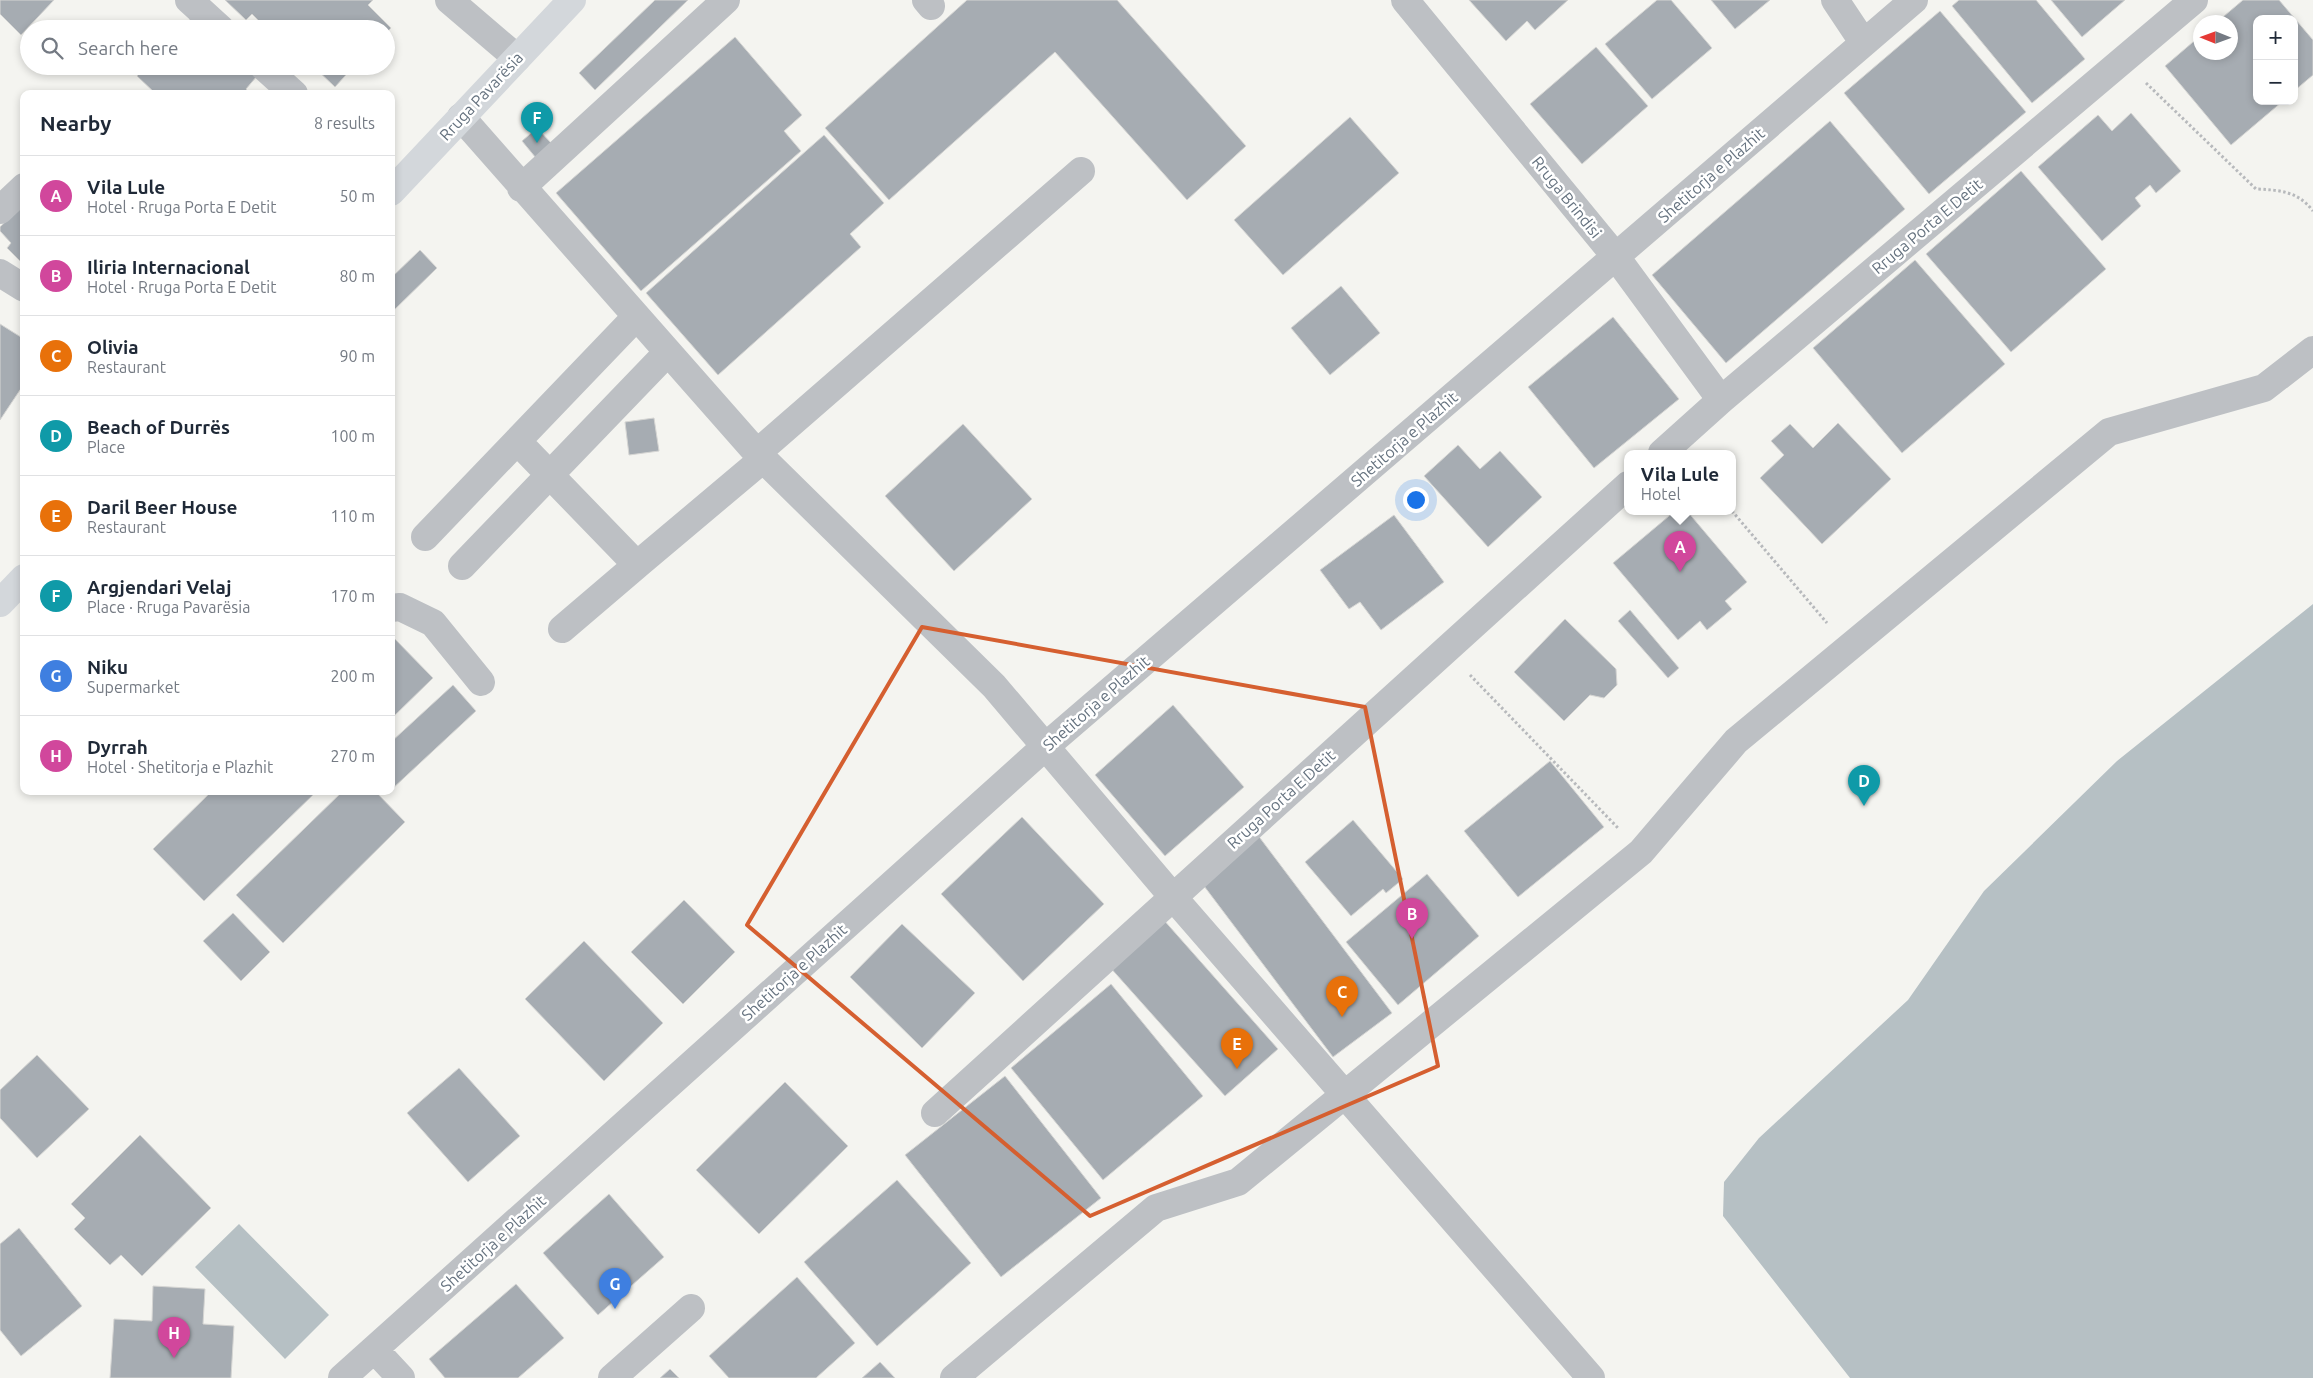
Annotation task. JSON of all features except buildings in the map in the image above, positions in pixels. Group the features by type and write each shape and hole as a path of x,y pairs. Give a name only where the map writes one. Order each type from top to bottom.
{"main road":[{"name":"Rruga Pavarësia","path":"395,184 572,0"},
{"path":"0,603 20,582"}],"street":[{"path":"188,0 211,20"},
{"path":"449,0 517,58"},
{"path":"521,188 726,0"},
{"name":"Rruga Brindisi","path":"1405,0 1616,257 1721,400"},
{"path":"1835,0 1863,42"},
{"name":"Shetitorja e Plazhit","path":"342,1378 1046,746 1914,0"},
{"name":"Rruga Porta E Detit","path":"1665,450 1721,400 2194,0"},
{"path":"273,75 290,90"},
{"path":"461,117 521,188 760,456 994,686 1173,897 1591,1378"},
{"path":"562,629 1081,171"},
{"path":"0,210 20,191"},
{"path":"0,273 20,286"},
{"path":"425,537 636,317"},
{"path":"954,1378 1156,1208 1238,1182 1642,852 1736,741 2109,432 2264,388 2313,350"},
{"path":"462,566 667,353"},
{"path":"517,442 637,564"},
{"name":"Rruga Porta E Detit","path":"935,1113 1624,489"},
{"path":"395,608 400,607 434,623 481,682"},
{"path":"612,1378 690,1308"},
{"path":"375,1350 401,1378"}],"path":[{"path":"2123,60 2256,189 2286,191 2306,202 2313,211"},
{"path":"1735,515 1848,648"},
{"path":"1445,650 1642,852"}],"highlighted area":[{"path":"922,627 1365,707 1438,1066 1090,1216 747,925"}],"shaded area":[{"path":"2313,604 2313,1378 1850,1378 1723,1216 1724,1182 1759,1138 1908,1000 1984,891 2117,761"},
{"path":"239,1224 329,1315 285,1359 195,1267"}],"place":[{"name":"Argjendari Velaj","path":"537,143"},
{"name":"Vila Lule","path":"1680,572"},
{"name":"Beach of Durrës","path":"1864,806"},
{"name":"Iliria Internacional","path":"1412,939"},
{"name":"Olivia","path":"1342,1017"},
{"name":"Daril Beer House","path":"1237,1069"},
{"name":"Niku","path":"615,1309"},
{"name":"Dyrrah","path":"174,1358"}]}
